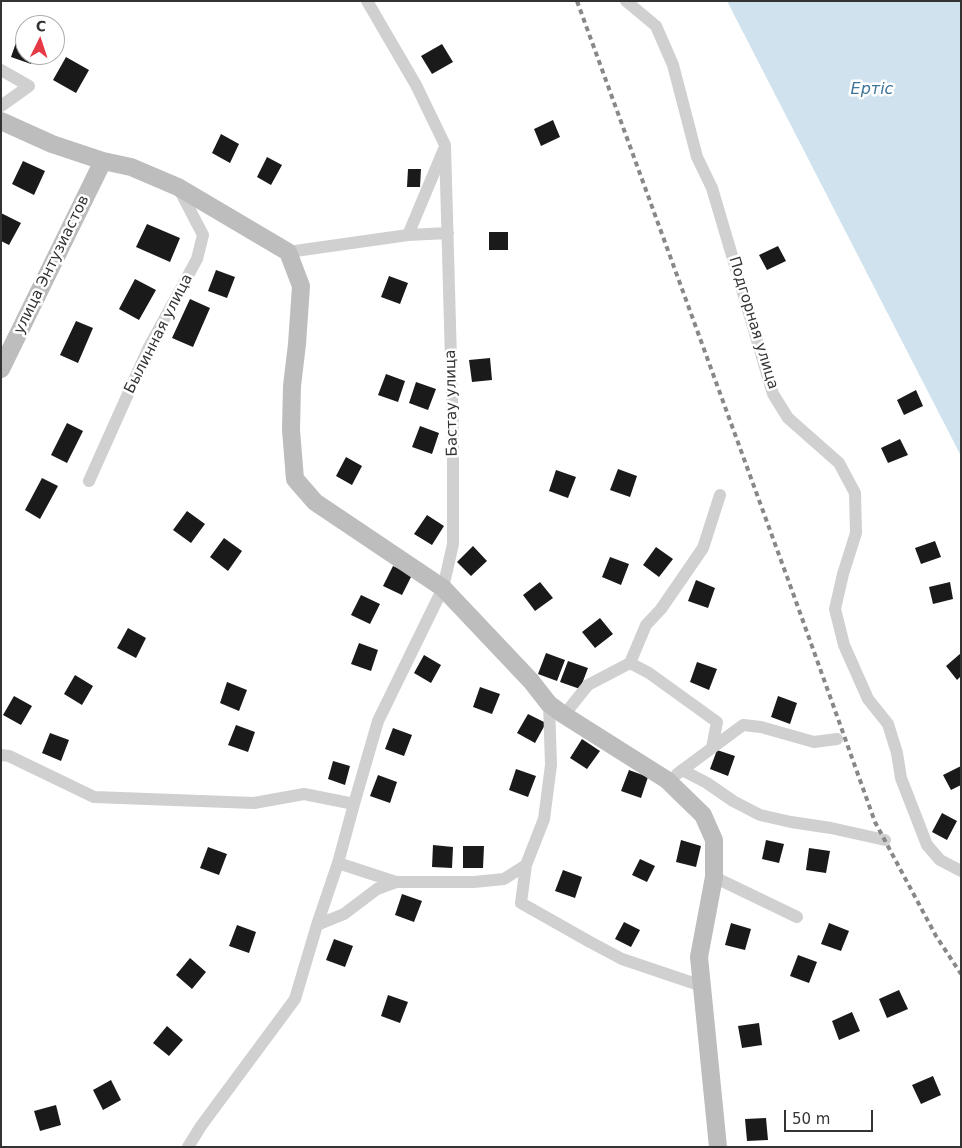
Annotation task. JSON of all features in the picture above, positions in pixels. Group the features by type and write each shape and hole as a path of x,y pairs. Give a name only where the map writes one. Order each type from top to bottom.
{"street":[{"name":"Бастау улица","path":"188,1147 201,1126 295,999 338,864 378,721 443,588 453,544 453,432 445,145 416,85 367,1"},
{"name":"Подгорная улица","path":"626,1 656,26 673,65 697,157 712,188 774,394 788,418 839,463 854,493 856,533 843,574 835,609 844,645 868,699 888,724 902,778 928,845 940,860 961,871"},
{"path":"1,70 29,86 1,106"},
{"path":"1,121 52,144 131,168 178,187 288,252 301,286 292,386 291,430 295,479 315,502 443,588 531,681 549,704 667,780 702,815 714,840 714,877 699,957 718,1147"},
{"path":"408,235 445,145"},
{"name":"улица Энтузиастов","path":"1,368 103,161"},
{"name":"Былинная улица","path":"89,481 149,347 197,259 203,235 178,187"},
{"path":"288,252 408,235 448,233"},
{"path":"564,715 588,685 630,663 646,625 661,608 703,548 720,495"},
{"path":"630,663 649,673 717,722 712,748"},
{"path":"549,704 552,765 544,818 526,865 520,903 622,959 702,986"},
{"path":"667,780 743,725 761,726 814,742 837,739"},
{"path":"1,755 9,756 94,796 254,803 304,794 354,804"},
{"path":"682,770 760,815 885,840"},
{"path":"338,864 396,882 474,882 504,879 526,865"},
{"path":"714,877 797,917"},
{"path":"317,925 344,914 377,889 396,882"}],"water":[{"name":"Ертіс","path":"727,1 961,1 961,456"}],"building":[{"path":"442,44 453,62 432,74 421,56"},
{"path":"15,46 15,58 11,57"},
{"path":"66,57 89,70 76,93 53,80 61,65 65,65"},
{"path":"553,120 560,137 541,146 534,129"},
{"path":"221,134 239,144 230,163 212,153"},
{"path":"267,157 282,165 271,185 257,177"},
{"path":"23,161 45,171 34,195 12,184"},
{"path":"408,169 421,169 420,187 407,187"},
{"path":"1,213 21,223 9,245 1,241"},
{"path":"147,224 180,238 170,262 136,247"},
{"path":"489,232 508,232 508,250 489,250"},
{"path":"778,246 786,261 767,270 759,255"},
{"path":"216,270 235,277 227,298 208,291"},
{"path":"389,276 408,283 400,304 381,297"},
{"path":"135,279 156,290 139,320 119,309"},
{"path":"190,299 210,308 193,347 172,338"},
{"path":"76,321 93,328 78,363 60,355"},
{"path":"490,358 492,380 472,382 469,360"},
{"path":"386,374 405,381 398,402 378,395"},
{"path":"416,382 436,389 428,410 409,403"},
{"path":"916,390 923,406 904,415 897,400"},
{"path":"67,423 83,431 67,463 51,455"},
{"path":"420,426 439,433 432,454 412,447"},
{"path":"900,439 908,455 888,463 881,448"},
{"path":"346,457 362,466 352,485 336,476"},
{"path":"618,469 637,476 630,497 610,490"},
{"path":"556,470 576,477 568,498 549,491"},
{"path":"42,478 58,486 40,519 25,510"},
{"path":"187,511 205,524 191,543 173,530"},
{"path":"427,515 444,526 432,545 414,534"},
{"path":"224,538 242,551 228,571 210,557"},
{"path":"935,541 941,557 921,564 915,548"},
{"path":"473,546 487,561 471,576 457,562"},
{"path":"656,547 673,559 659,577 643,565"},
{"path":"610,557 629,564 621,585 602,577"},
{"path":"393,566 412,575 402,595 383,586"},
{"path":"696,580 715,588 708,608 688,601"},
{"path":"540,582 553,598 535,611 523,595"},
{"path":"950,582 953,599 933,604 929,587"},
{"path":"361,595 380,604 370,624 351,615"},
{"path":"600,618 613,634 595,648 582,632"},
{"path":"128,628 146,638 136,658 117,648"},
{"path":"359,643 378,650 371,671 351,664"},
{"path":"546,653 565,660 557,681 538,674"},
{"path":"961,653 961,676 957,680 946,666"},
{"path":"424,655 441,665 431,683 414,673"},
{"path":"568,661 588,668 580,689 560,682"},
{"path":"697,662 717,669 709,690 690,682"},
{"path":"75,675 93,686 82,705 64,694"},
{"path":"227,682 247,690 239,711 220,703"},
{"path":"480,687 500,694 492,714 473,707"},
{"path":"14,696 32,706 21,725 3,715"},
{"path":"778,696 797,703 790,724 771,717"},
{"path":"528,714 546,723 535,743 517,733"},
{"path":"236,725 255,732 248,752 228,745"},
{"path":"393,728 412,735 404,756 385,749"},
{"path":"50,733 69,740 61,761 42,753"},
{"path":"582,739 600,751 587,769 570,758"},
{"path":"717,750 735,756 728,776 710,769"},
{"path":"333,761 350,766 345,785 328,779"},
{"path":"961,766 961,785 951,790 943,775"},
{"path":"516,769 536,776 528,797 509,790"},
{"path":"629,770 648,777 641,798 621,791"},
{"path":"378,775 397,782 390,803 370,796"},
{"path":"942,813 957,821 947,840 932,832"},
{"path":"681,840 701,846 696,867 676,862"},
{"path":"766,840 784,844 779,863 762,859"},
{"path":"433,845 453,847 452,868 432,867"},
{"path":"463,846 484,846 483,868 463,868"},
{"path":"208,847 227,854 219,875 200,868"},
{"path":"809,848 830,851 826,873 806,870"},
{"path":"640,859 655,866 647,882 632,875"},
{"path":"563,870 582,877 575,898 555,891"},
{"path":"402,894 422,901 414,922 395,915"},
{"path":"624,922 640,930 631,947 615,939"},
{"path":"731,923 751,929 745,950 725,945"},
{"path":"829,923 849,931 841,951 821,944"},
{"path":"237,925 256,932 249,953 229,946"},
{"path":"334,939 353,946 345,967 326,960"},
{"path":"798,955 817,962 809,983 790,976"},
{"path":"190,958 206,972 192,989 176,975"},
{"path":"899,990 908,1009 887,1018 879,999"},
{"path":"388,995 408,1002 400,1023 381,1016"},
{"path":"852,1012 860,1031 839,1040 832,1021"},
{"path":"759,1023 762,1045 742,1048 738,1026"},
{"path":"167,1026 183,1040 169,1056 153,1043"},
{"path":"933,1076 941,1095 921,1104 912,1085"},
{"path":"111,1080 121,1100 103,1110 93,1090"},
{"path":"56,1105 61,1125 40,1131 34,1111"},
{"path":"766,1118 768,1140 747,1141 745,1119"}],"railway":[{"path":"577,1 875,822 936,936 961,974"}]}
